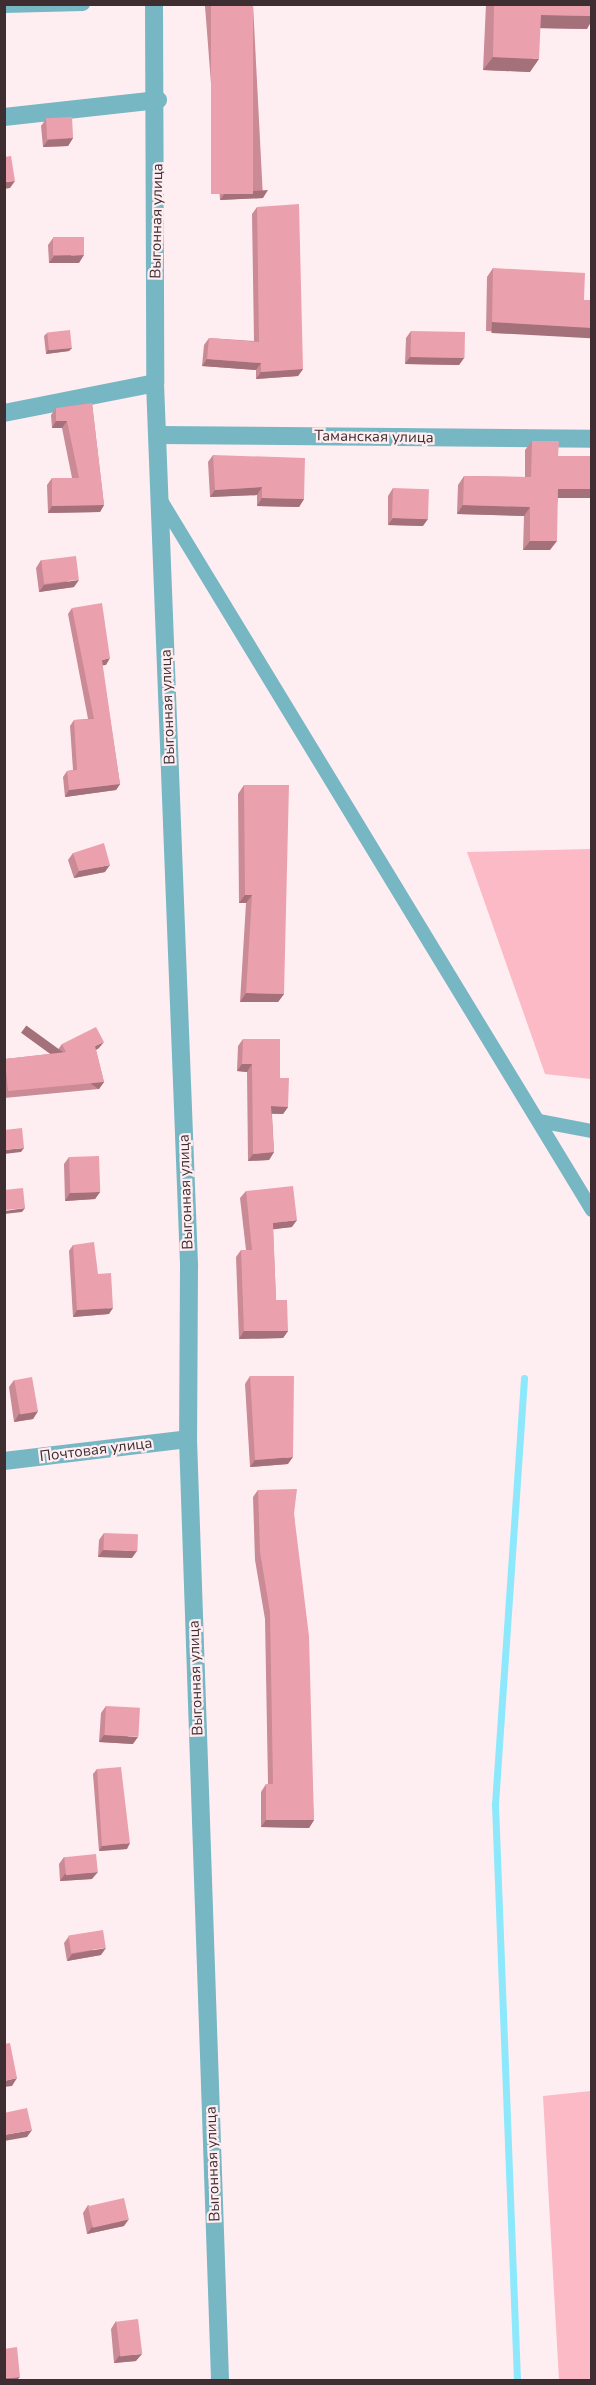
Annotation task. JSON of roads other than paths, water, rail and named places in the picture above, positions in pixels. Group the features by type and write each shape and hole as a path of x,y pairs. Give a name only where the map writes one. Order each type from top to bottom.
{"street":[{"name":"Выгонная улица","path":"154,4 158,100 155,383 189,1266 188,1439 220,2380"},
{"path":"4,117 158,100"},
{"path":"4,413 155,383"},
{"name":"Таманская улица","path":"157,435 591,439"},
{"name":"Почтовая улица","path":"4,1461 188,1439"}],"lane":[{"path":"4,6 83,4"},
{"path":"160,499 591,1210"},
{"path":"539,1121 591,1131"}],"waterway":[{"path":"517,2380 495,1804 524,1378"}]}
